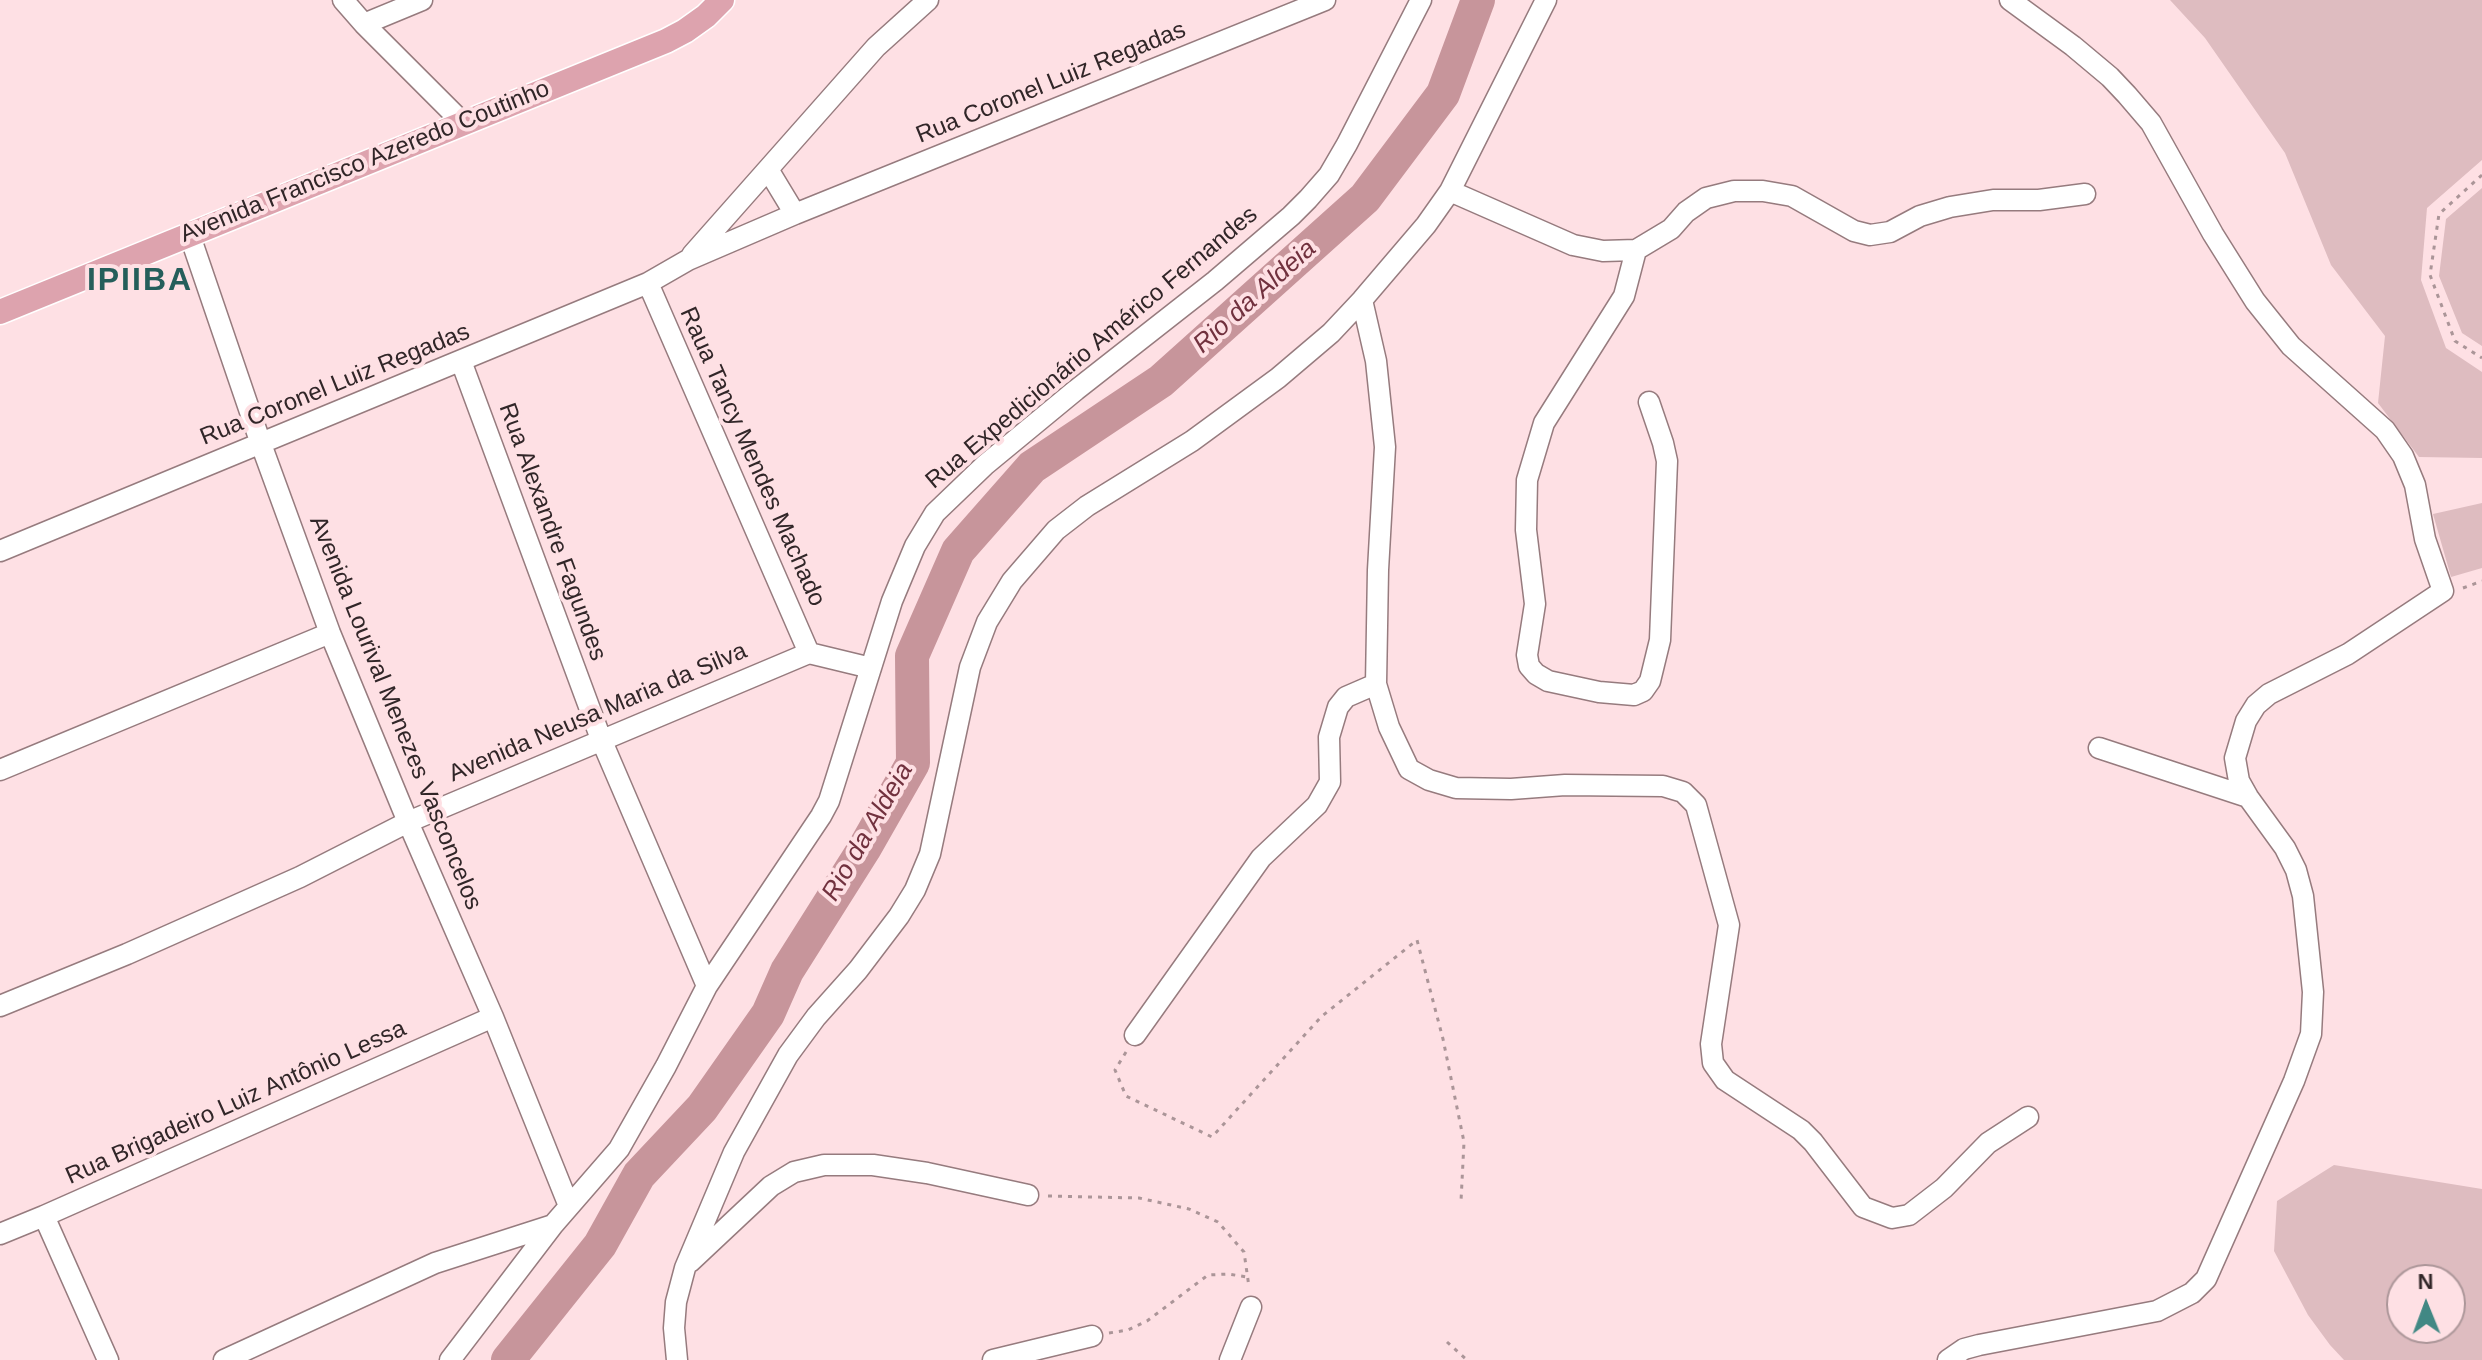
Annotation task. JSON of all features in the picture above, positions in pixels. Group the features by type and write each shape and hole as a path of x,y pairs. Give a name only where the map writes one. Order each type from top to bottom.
{"main road":[{"name":"Avenida Francisco Azeredo Coutinho","path":"2,305 666,41 706,16 722,0"}],"street":[{"path":"343,0 463,123"},
{"path":"364,24 422,0"},
{"name":"Rua Coronel Luiz Regadas","path":"688,260 876,47 928,0"},
{"name":"Rua Coronel Luiz Regadas","path":"0,551 648,283 688,260 795,214 1325,0"},
{"name":"Rua Expedicionário Américo Fernandes","path":"450,1360 553,1225 619,1149 707,986 829,801 892,601 915,546 935,513 985,465 1215,281 1308,199 1329,175 1347,144 1421,0"},
{"path":"677,1360 674,1328 676,1302 685,1268 734,1152 788,1055 816,1017 858,970 915,890 930,854 970,667 987,622 1012,581 1056,530 1087,506 1192,441 1278,378 1331,333 1362,300 1426,225 1450,191 1546,0"},
{"path":"1948,1360 1964,1349 1979,1345 2157,1311 2192,1293 2206,1279 2294,1081 2311,1034 2313,992 2303,896 2296,870 2285,848 2239,781 2235,758 2246,721 2256,705 2269,694 2348,654 2443,591 2425,539 2415,485 2403,456 2385,430 2291,346 2255,301 2213,234 2151,123 2127,95 2073,46 2010,0"},
{"path":"769,171 795,214"},
{"path":"1450,191 1573,245 1603,251 1636,250 1671,229 1686,212 1706,198 1734,191 1763,191 1792,196 1854,231 1870,235 1890,232 1920,216 1950,207 1993,200 2039,200 2085,194"},
{"name":"Avenida Lourival Menezes Vasconcelos","path":"189,233 330,633 493,1017 569,1206"},
{"path":"1636,250 1624,296 1544,423 1527,480 1526,530 1535,604 1527,655 1529,666 1548,681 1599,692 1634,695 1643,691 1650,681 1660,640 1667,461 1649,402"},
{"name":"Raua Tancy Mendes Machado","path":"648,283 809,653"},
{"path":"1362,300 1376,361 1385,447 1376,684 1389,727 1409,769 1429,780 1456,788 1663,786 1683,792 1696,805 1729,925 1711,1044 1713,1063 1725,1080 1801,1130 1863,1207 1892,1218 1909,1215 1944,1188 1988,1143 2028,1117"},
{"name":"Rua Alexandre Fagundes","path":"461,361 601,739 707,986"},
{"path":"0,770 330,633"},
{"path":"809,653 871,668"},
{"name":"Avenida Neusa Maria da Silva","path":"0,1006 300,877 408,822 809,653"},
{"path":"1135,1035 1261,858 1317,805 1330,782 1329,737 1338,707 1346,697 1376,684"},
{"path":"2099,748 2248,797"},
{"name":"Rua Brigadeiro Luiz Antônio Lessa","path":"0,1234 493,1017"},
{"path":"685,1268 771,1186 794,1172 824,1165 873,1165 927,1173 1028,1195"},
{"path":"44,1216 108,1360"},
{"path":"224,1360 435,1263 553,1225"},
{"path":"1230,1360 1251,1307"},
{"path":"993,1360 1092,1336"}],"path":[{"path":"2482,175 2439,214 2430,275 2455,341 2482,358"},
{"path":"1135,1035 1115,1070 1126,1096 1212,1137 1321,1017 1417,940 1443,1039 1464,1142 1461,1201"},
{"path":"1028,1195 1139,1198 1189,1209 1218,1222 1244,1252 1251,1307"},
{"path":"1092,1336 1128,1330 1147,1321 1208,1275 1247,1277"},
{"path":"1447,1342 1467,1360"}],"shaded area":[{"path":"2170,0 2482,0 2482,160 2427,208 2421,280 2446,348 2482,372 2482,458 2419,457 2378,403 2385,336 2331,265 2285,153 2205,38"},
{"path":"2482,188 2482,346 2462,333 2439,276 2446,219"},
{"path":"2482,503 2482,568 2451,577 2433,514"},
{"path":"2334,1165 2482,1189 2482,1360 2344,1360 2308,1315 2274,1251 2277,1201"}],"waterway":[{"name":"Rio da Aldeia","path":"508,1360 600,1245 639,1175 702,1108 768,1014 787,971 864,849 913,763 912,656 958,551 1032,467 1161,381 1365,198 1443,94 1478,0"}],"district":[{"name":"IPIIBA","path":"140,281"}]}
